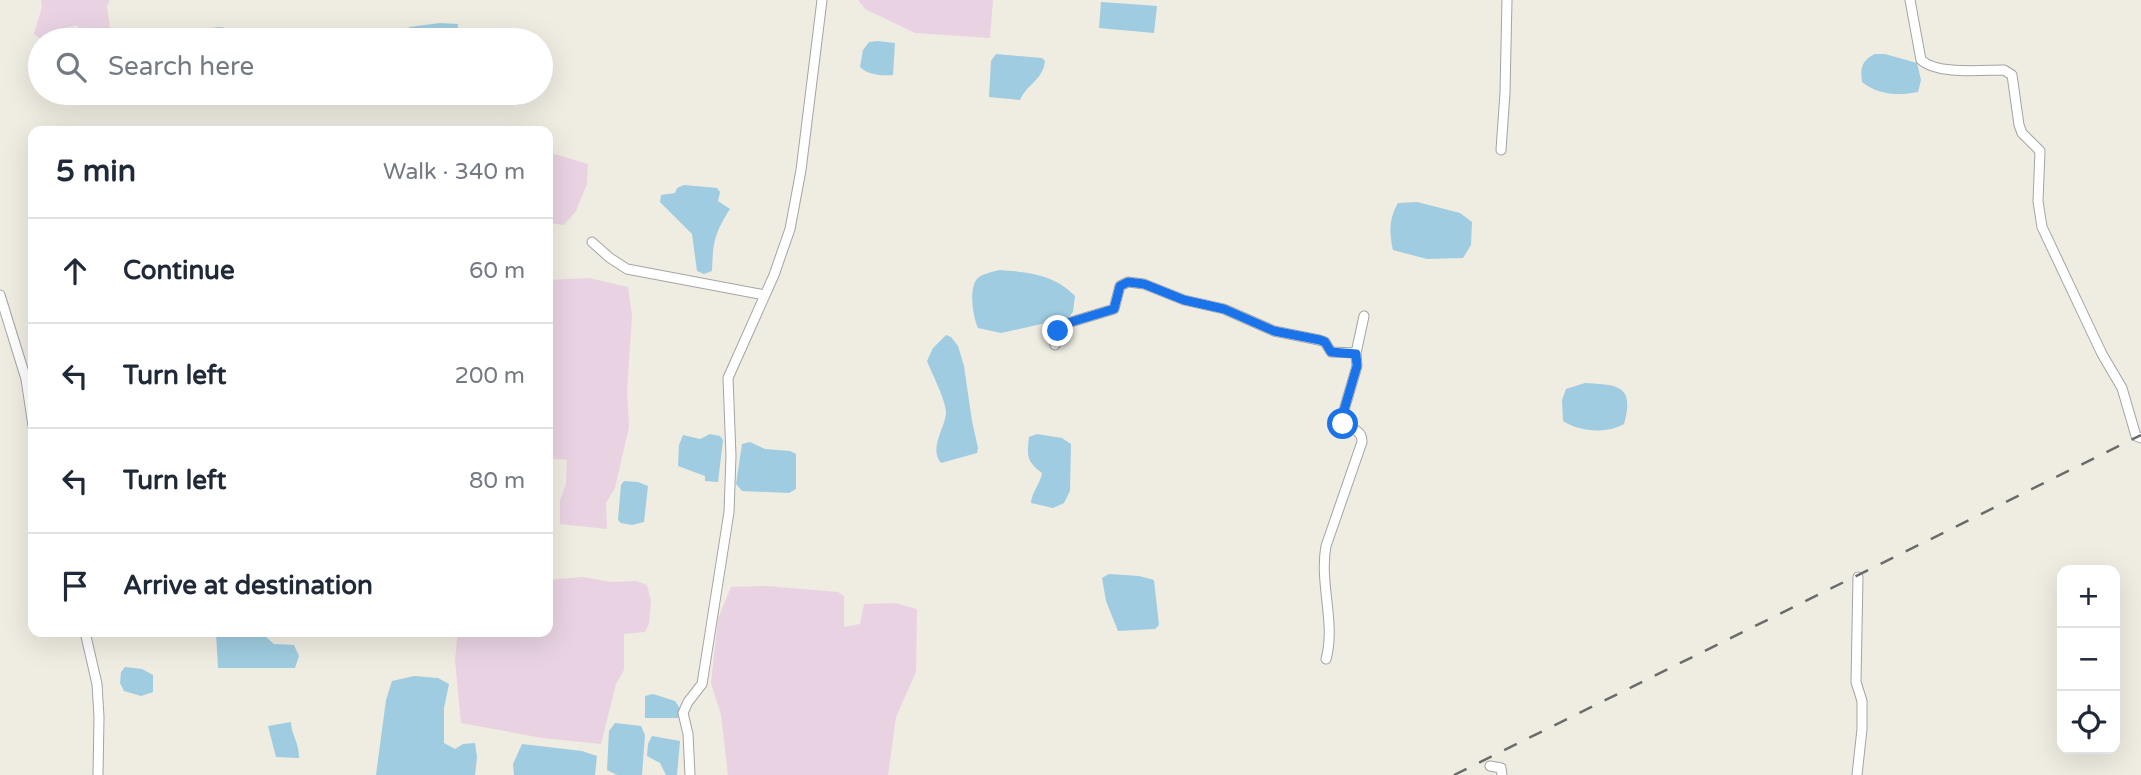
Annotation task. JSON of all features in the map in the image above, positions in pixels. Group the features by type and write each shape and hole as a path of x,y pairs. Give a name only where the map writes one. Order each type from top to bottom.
{"street":[{"path":"690,775 688,734 683,713 702,684 729,512 731,456 728,378 765,295 790,229 801,170 822,0"},
{"path":"1501,150 1507,0"},
{"path":"1910,0 1921,60 1927,66 1948,70 2004,70 2012,75 2019,125 2022,133 2040,151 2038,201 2042,227 2102,354 2122,388 2136,436 2141,438"},
{"path":"592,242 627,269 765,295"},
{"path":"1055,345 1061,325 1114,309 1120,286 1128,282 1144,284 1184,300 1224,309 1274,331 1320,340 1325,342 1331,352 1356,354"},
{"path":"0,295 28,392"},
{"path":"1326,659 1330,645 1323,563 1326,546 1362,442 1359,431 1343,424 1342,417 1357,366 1356,354 1364,316"},
{"path":"1857,775 1862,729 1861,701 1856,681 1858,577"},
{"path":"87,637 97,684 98,775"},
{"path":"1490,766 1501,768 1502,775"}],"shaded area":[{"path":"41,0 110,0 107,6 110,28 78,28 78,25 66,28 36,28 42,7"},
{"path":"858,0 993,0 990,38 915,33 865,9"},
{"path":"553,154 588,164 587,184 576,211 564,225 553,224"},
{"path":"589,278 628,287 632,316 627,392 629,427 615,488 606,503 607,529 560,524 560,500 566,484 567,460 553,459 553,280"},
{"path":"583,577 611,582 636,581 647,585 651,601 649,624 645,632 624,634 624,670 616,684 601,744 542,738 461,723 455,661 458,637 553,637 553,580"},
{"path":"767,586 838,592 844,596 844,627 860,624 864,604 895,603 917,609 916,672 896,717 888,775 728,775 721,715 711,683 718,619 731,587"}],"water":[{"path":"1101,2 1157,6 1154,33 1099,28"},
{"path":"440,23 458,24 458,28 409,27"},
{"path":"869,42 895,43 893,75 875,74 860,67 863,50"},
{"path":"996,54 1042,58 1045,61 1041,73 1020,100 989,97 991,61"},
{"path":"1875,54 1917,63 1921,80 1918,92 1889,93 1875,90 1862,82 1863,65"},
{"path":"684,185 717,188 720,192 718,201 730,209 715,239 712,271 704,274 697,271 692,234 660,202 661,195 675,193 677,188"},
{"path":"1417,202 1460,213 1472,222 1471,245 1463,258 1427,259 1393,250 1391,226 1398,203"},
{"path":"999,270 1030,273 1058,283 1075,296 1073,312 1068,318 1001,333 978,328 972,302 975,282 982,275"},
{"path":"946,335 958,346 964,366 978,448 977,453 941,463 936,451 946,409 927,361 933,348"},
{"path":"1585,383 1615,387 1625,394 1627,411 1624,424 1593,430 1577,428 1563,421 1562,400 1566,389"},
{"path":"710,434 720,436 723,440 718,482 705,481 705,476 678,466 679,445 683,435 700,439"},
{"path":"1037,434 1062,438 1071,444 1070,491 1064,503 1053,508 1031,503 1042,473 1030,461 1028,454 1029,437"},
{"path":"750,442 765,449 796,454 796,489 789,493 742,491 736,484 742,444"},
{"path":"624,481 648,486 644,522 632,525 618,520 621,485"},
{"path":"1109,574 1154,580 1159,625 1155,629 1118,631 1106,601 1102,578"},
{"path":"216,637 267,637 274,644 294,645 299,656 295,668 218,668"},
{"path":"125,667 142,669 153,675 153,692 141,696 124,691 120,683 121,672"},
{"path":"414,676 438,678 449,684 444,708 444,743 455,749 463,744 475,743 475,775 376,775 386,700 392,681"},
{"path":"653,694 675,701 681,710 678,718 645,718 645,696"},
{"path":"291,722 299,758 276,757 268,726"},
{"path":"615,723 641,726 645,735 642,775 617,775 607,770 609,731"},
{"path":"652,736 680,741 677,775 666,775 660,763 647,756"},
{"path":"522,744 582,751 597,756 595,775 514,775 513,764"}],"railway":[{"path":"1454,775 2141,435"}],"route":[{"path":"1058,331 1061,325 1114,309 1120,286 1128,282 1144,284 1184,300 1224,309 1274,331 1320,340 1328,345 1331,352 1356,354 1357,366 1342,417 1343,424"}]}
